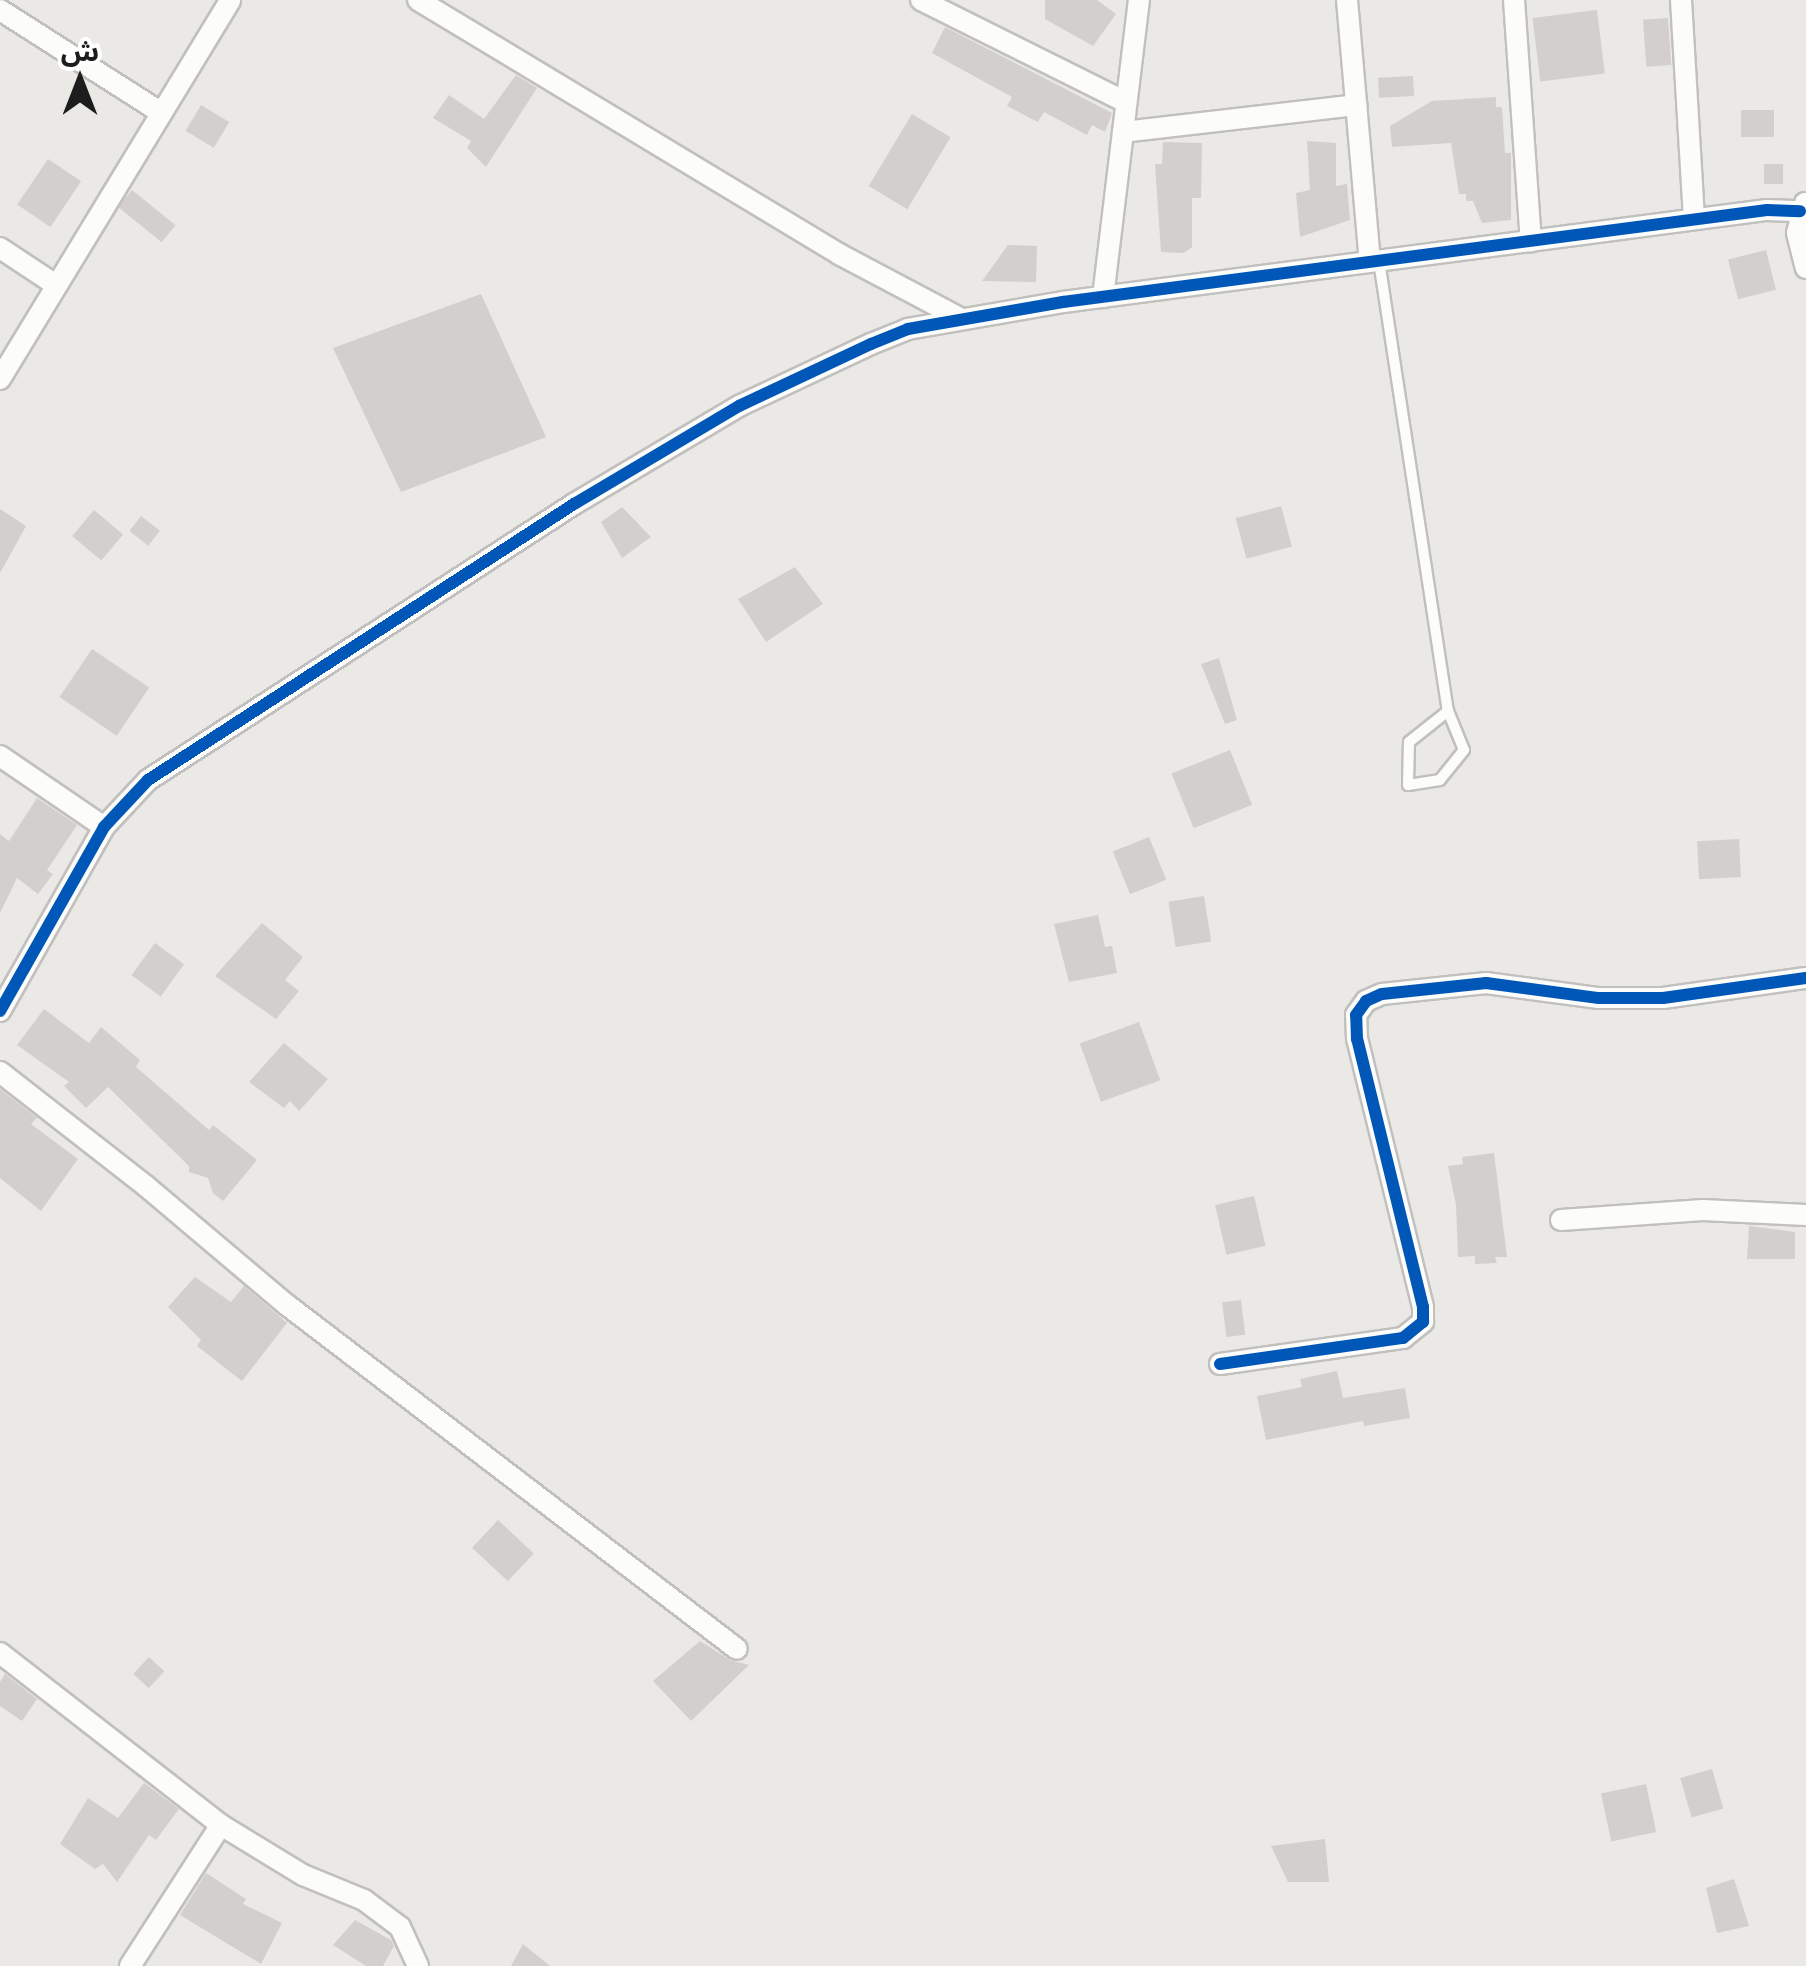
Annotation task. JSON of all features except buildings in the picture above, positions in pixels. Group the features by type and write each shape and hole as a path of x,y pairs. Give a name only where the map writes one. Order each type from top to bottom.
{"street":[{"path":"0,379 230,0"},
{"path":"418,0 822,244 960,318"},
{"path":"922,0 1126,102"},
{"path":"1104,296 1139,0"},
{"path":"1346,0 1374,262"},
{"path":"1514,0 1531,241"},
{"path":"1680,0 1694,220"},
{"path":"0,10 160,112"},
{"path":"1123,132 1356,105"},
{"path":"0,1011 7,988 104,827 148,780 574,504 739,406 871,344 908,329 960,318 1104,296 1803,206 1797,233 1806,268"},
{"path":"0,248 56,285"},
{"path":"0,756 104,827"},
{"path":"1220,1364 1403,1338 1423,1322 1424,1307 1357,1039 1356,1015 1366,1001 1382,994 1486,984 1599,998 1662,998 1806,978"},
{"path":"0,1072 146,1186 287,1306 738,1648"},
{"path":"1561,1220 1703,1210 1806,1215"},
{"path":"0,1653 221,1825 303,1874 364,1900 400,1927 418,1966"},
{"path":"130,1966 221,1825"}],"lane":[{"path":"1374,262 1448,710 1464,750 1440,780 1408,785 1409,742 1448,710"}],"cycle path":[{"path":"0,1011 104,827 148,780 574,504 739,406 871,344 908,329 1063,302 1767,210 1800,211"},
{"path":"1220,1364 1403,1338 1423,1322 1423,1307 1357,1039 1356,1015 1366,1001 1382,994 1486,983 1599,998 1663,998 1806,978"}]}
